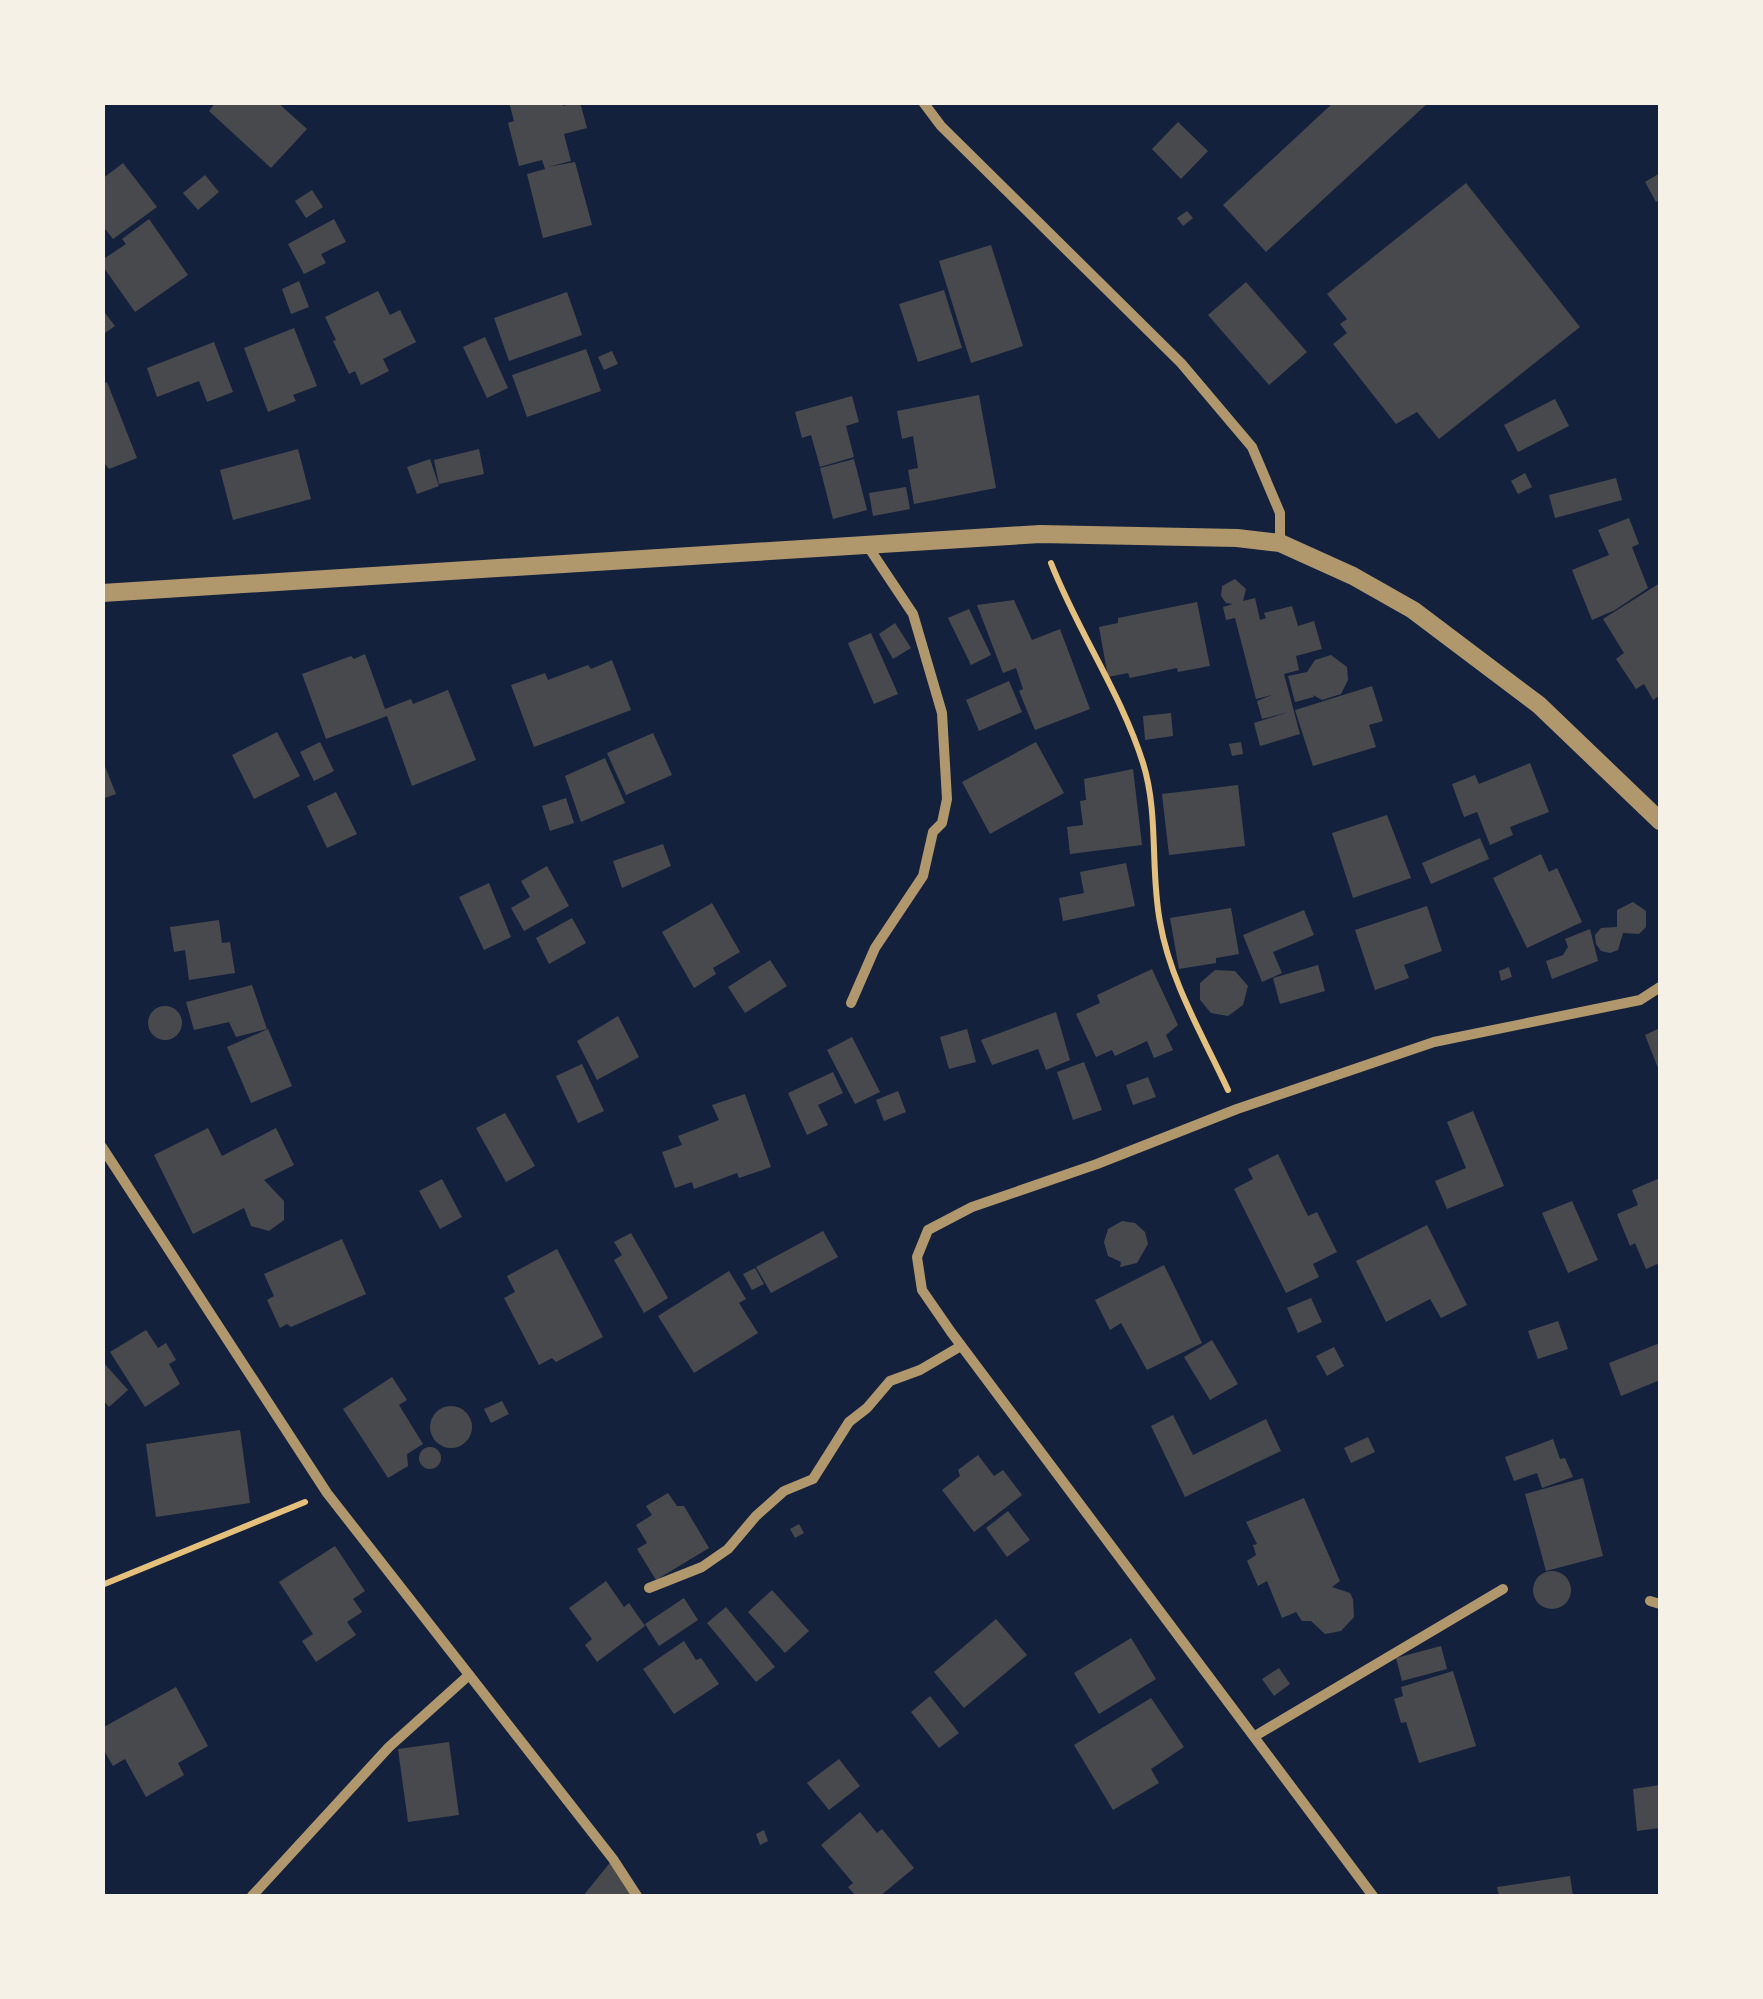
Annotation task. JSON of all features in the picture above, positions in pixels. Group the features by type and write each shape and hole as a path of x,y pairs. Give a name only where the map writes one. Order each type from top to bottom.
{"street":[{"path":"922,102 1181,364 1252,447 1280,513 1280,544"},
{"path":"102,593 1040,534 1237,538 1280,544 1353,576 1413,610 1539,705 1660,820"},
{"path":"850,1003 875,948 923,876 933,832 942,824 947,799 942,713 913,614 868,545"},
{"path":"1373,1896 961,1346 922,1290 917,1258 928,1230 972,1207 1097,1164 1237,1108 1434,1042 1640,1000 1660,987"},
{"path":"102,1148 327,1493 613,1859 637,1896"},
{"path":"650,1588 702,1567 728,1549 784,1491 813,1479 849,1422 868,1408 890,1382 961,1346"},
{"path":"1255,1736 1502,1589"},
{"path":"252,1896 389,1747 469,1675"}],"path":[{"path":"1040,534 1081,633 1126,714 1144,768 1158,917 1167,958 1237,1108"},
{"path":"102,1585 327,1493"}],"building":[{"path":"216,102 277,102 307,129 271,168 209,111"},
{"path":"509,102 563,102 563,106 580,102 587,128 564,134 571,161 548,167 575,162 592,225 543,238 527,174 545,169 542,160 519,166 508,123 514,121"},
{"path":"1334,102 1429,102 1266,252 1223,205"},
{"path":"1178,122 1208,151 1181,179 1152,149"},
{"path":"123,163 157,207 113,239 102,225 102,179"},
{"path":"1660,173 1660,200 1656,202 1645,182"},
{"path":"205,175 219,192 198,210 183,193"},
{"path":"1466,183 1580,327 1439,439 1417,412 1396,424 1333,344 1347,333 1340,324 1347,319 1327,294"},
{"path":"312,190 323,207 306,218 295,201"},
{"path":"1187,211 1193,218 1183,226 1177,218"},
{"path":"149,219 188,275 135,312 102,260 126,244 122,239"},
{"path":"334,219 346,242 321,254 326,263 304,274 288,244"},
{"path":"991,245 1023,346 971,363 939,261"},
{"path":"299,281 309,307 291,314 282,289"},
{"path":"1246,282 1307,352 1269,385 1208,315"},
{"path":"944,290 962,348 918,362 899,304"},
{"path":"378,291 390,315 400,310 416,342 383,359 389,371 361,385 355,371 349,374 325,317"},
{"path":"567,292 582,335 509,361 494,318"},
{"path":"102,309 115,326 102,335"},
{"path":"294,328 317,386 293,395 296,401 268,412 244,348"},
{"path":"485,337 508,388 487,398 463,347"},
{"path":"214,342 233,392 207,402 199,381 157,397 147,368"},
{"path":"586,349 601,391 527,417 512,375"},
{"path":"612,351 618,364 604,370 598,357"},
{"path":"107,382 137,458 109,469 102,460 102,384"},
{"path":"979,395 996,488 914,504 908,470 918,468 913,436 902,439 897,411"},
{"path":"852,396 859,422 846,426 854,457 820,467 811,435 802,438 795,412"},
{"path":"1555,399 1569,426 1518,452 1504,425"},
{"path":"298,449 311,499 233,520 220,470"},
{"path":"479,449 484,474 439,484 434,460"},
{"path":"430,459 439,486 417,494 407,467"},
{"path":"854,459 867,510 833,519 820,468"},
{"path":"1525,473 1532,487 1518,494 1511,481"},
{"path":"1616,478 1622,500 1555,518 1549,495"},
{"path":"906,487 910,509 873,516 869,493"},
{"path":"1629,518 1639,544 1632,547 1648,588 1592,620 1572,570 1609,555 1598,530"},
{"path":"1235,579 1246,589 1243,601 1255,598 1260,620 1266,618 1264,613 1292,606 1298,626 1314,621 1322,649 1296,656 1299,670 1284,674 1300,734 1260,746 1254,723 1289,712 1262,719 1257,701 1272,695 1256,699 1235,618 1226,620 1223,607 1233,604 1226,603 1221,596 1222,586"},
{"path":"1660,583 1660,695 1653,700 1644,684 1636,689 1616,659 1624,653 1603,619"},
{"path":"1014,600 1032,640 1060,629 1090,709 1035,730 1019,691 1023,689 1016,668 1003,673 977,605"},
{"path":"1197,602 1210,666 1130,678 1128,673 1108,677 1099,627 1118,623 1118,618"},
{"path":"969,609 991,655 971,665 948,618"},
{"path":"895,623 911,648 893,659 879,634"},
{"path":"871,633 898,694 874,704 848,643"},
{"path":"365,654 385,709 411,699 413,704 448,690 476,760 412,786 387,716 326,739 302,674"},
{"path":"1331,655 1347,667 1348,680 1341,694 1322,700 1313,695 1295,702 1288,676 1307,672 1315,660"},
{"path":"612,660 631,710 534,747 511,685 545,673 548,680"},
{"path":"1009,681 1022,712 979,731 966,700"},
{"path":"1372,686 1383,721 1369,725 1376,747 1313,766 1295,710"},
{"path":"1171,713 1173,736 1145,740 1143,716"},
{"path":"277,732 300,776 254,799 232,755"},
{"path":"653,733 672,775 626,795 607,753"},
{"path":"320,742 334,771 314,781 300,752"},
{"path":"1036,742 1064,793 990,834 962,782"},
{"path":"1241,742 1243,754 1232,756 1229,744"},
{"path":"605,758 625,803 581,822 565,776"},
{"path":"102,759 116,794 102,799"},
{"path":"1530,763 1549,812 1510,827 1513,835 1490,845 1477,812 1464,817 1452,784 1475,775 1479,784"},
{"path":"1133,769 1142,845 1070,854 1067,827 1083,825 1080,801 1086,800 1084,779"},
{"path":"1238,785 1245,846 1169,855 1162,794"},
{"path":"336,792 357,834 327,848 307,806"},
{"path":"566,798 574,823 550,831 542,806"},
{"path":"1387,815 1411,878 1353,898 1332,833"},
{"path":"1480,838 1489,859 1431,884 1422,863"},
{"path":"663,844 671,866 622,888 613,861"},
{"path":"1541,854 1549,872 1557,868 1582,922 1527,948 1493,878"},
{"path":"1126,863 1135,906 1063,921 1059,898 1084,893 1080,872"},
{"path":"547,866 569,906 524,931 511,908 530,897 521,881"},
{"path":"489,883 511,937 484,950 459,897"},
{"path":"1633,902 1646,911 1646,927 1639,934 1623,933 1618,950 1601,951 1595,935 1601,928 1617,927 1617,910"},
{"path":"712,903 740,952 713,968 716,974 694,988 662,932"},
{"path":"1427,906 1442,951 1404,965 1409,978 1375,990 1355,930"},
{"path":"1231,908 1239,954 1216,958 1216,963 1179,969 1170,918"},
{"path":"1304,910 1314,935 1273,952 1282,973 1262,982 1243,935"},
{"path":"572,918 586,943 549,964 536,938"},
{"path":"219,920 222,943 230,942 235,973 189,980 185,950 174,952 170,927"},
{"path":"1590,929 1598,961 1552,979 1546,961 1563,955 1568,947 1565,939"},
{"path":"770,960 787,986 745,1013 728,987"},
{"path":"1318,965 1325,991 1280,1004 1273,978"},
{"path":"1509,967 1512,977 1501,981 1499,971"},
{"path":"1152,969 1178,1025 1166,1035 1173,1050 1154,1058 1147,1041 1115,1056 1112,1050 1096,1057 1076,1014 1100,1003 1097,995"},
{"path":"1215,970 1235,971 1248,986 1243,1005 1228,1016 1211,1013 1200,1000 1200,983"},
{"path":"252,985 267,1029 236,1037 229,1022 194,1030 186,1002"},
{"path":"165,1006 177,1011 182,1023 177,1035 165,1040 153,1035 148,1023 153,1011"},
{"path":"1056,1012 1070,1060 1046,1070 1038,1049 992,1065 981,1040"},
{"path":"618,1016 639,1057 597,1080 577,1041"},
{"path":"1660,1028 1660,1073 1645,1035"},
{"path":"268,1029 292,1086 251,1103 227,1047"},
{"path":"967,1029 976,1062 949,1069 940,1037"},
{"path":"852,1037 880,1092 855,1104 827,1050"},
{"path":"1084,1062 1102,1110 1073,1120 1057,1072"},
{"path":"582,1064 604,1111 578,1123 556,1076"},
{"path":"833,1072 843,1093 818,1105 828,1125 807,1135 788,1093"},
{"path":"1148,1077 1156,1097 1133,1105 1126,1085"},
{"path":"898,1091 906,1112 884,1121 876,1100"},
{"path":"745,1094 771,1167 739,1178 737,1173 694,1189 692,1182 675,1188 662,1152 682,1145 678,1136 719,1120 712,1105"},
{"path":"1473,1111 1504,1186 1447,1209 1435,1181 1466,1168 1447,1122"},
{"path":"505,1113 535,1166 506,1182 476,1128"},
{"path":"208,1128 222,1156 276,1128 294,1165 264,1180 284,1201 284,1220 269,1231 251,1226 244,1208 193,1234 154,1155"},
{"path":"1278,1154 1308,1216 1317,1212 1337,1252 1313,1264 1319,1277 1286,1293 1234,1189 1253,1179 1248,1169"},
{"path":"1660,1178 1660,1263 1646,1269 1635,1243 1630,1246 1617,1214 1638,1205 1632,1190"},
{"path":"442,1179 462,1217 440,1229 419,1191"},
{"path":"1572,1201 1598,1260 1568,1273 1542,1213"},
{"path":"1122,1221 1135,1223 1145,1232 1148,1244 1137,1263 1120,1267 1121,1262 1108,1256 1104,1242 1108,1229"},
{"path":"1427,1225 1467,1305 1441,1318 1430,1299 1386,1322 1356,1261"},
{"path":"823,1231 838,1257 771,1293 756,1267"},
{"path":"631,1233 668,1298 644,1313 614,1260 622,1255 614,1242"},
{"path":"342,1239 366,1294 291,1327 287,1324 280,1328 267,1300 274,1296 264,1274"},
{"path":"557,1249 603,1337 556,1362 552,1358 539,1365 504,1298 515,1292 507,1276"},
{"path":"1164,1265 1202,1343 1147,1370 1121,1323 1110,1330 1095,1300"},
{"path":"755,1268 764,1284 752,1290 743,1274"},
{"path":"729,1271 746,1299 739,1303 758,1333 694,1373 658,1316"},
{"path":"1311,1298 1322,1322 1298,1333 1287,1308"},
{"path":"1558,1321 1568,1349 1538,1359 1528,1331"},
{"path":"146,1330 158,1348 166,1343 176,1360 169,1364 180,1384 145,1407 110,1352"},
{"path":"1212,1340 1238,1384 1210,1400 1184,1357"},
{"path":"1660,1343 1660,1380 1621,1396 1609,1363"},
{"path":"1334,1347 1344,1366 1327,1376 1316,1356"},
{"path":"102,1361 128,1390 109,1407 102,1399"},
{"path":"392,1377 407,1400 399,1405 423,1444 407,1454 408,1466 388,1478 343,1409"},
{"path":"502,1401 509,1414 491,1423 484,1409"},
{"path":"451,1406 466,1412 472,1427 466,1442 451,1448 436,1442 430,1427 436,1412"},
{"path":"1173,1415 1193,1455 1266,1419 1281,1451 1185,1497 1151,1426"},
{"path":"240,1430 250,1503 156,1517 146,1444"},
{"path":"1368,1437 1375,1452 1351,1463 1344,1448"},
{"path":"1553,1439 1560,1459 1565,1458 1573,1477 1542,1488 1537,1473 1514,1481 1505,1457"},
{"path":"430,1447 438,1450 438,1466 430,1469 422,1466 419,1458 422,1450"},
{"path":"978,1455 994,1476 1003,1470 1022,1495 974,1532 942,1490 960,1476 958,1470"},
{"path":"1583,1478 1603,1556 1546,1571 1525,1494"},
{"path":"668,1493 677,1506 684,1506 709,1548 656,1580 637,1549 647,1543 636,1525 652,1515 646,1506"},
{"path":"1304,1498 1340,1581 1332,1587 1350,1593 1353,1599 1354,1617 1341,1631 1325,1634 1311,1621 1302,1621 1296,1612 1282,1618 1267,1581 1258,1586 1247,1561 1256,1555 1253,1545 1257,1544 1246,1522"},
{"path":"1008,1511 1030,1540 1007,1557 986,1528"},
{"path":"799,1524 804,1533 795,1538 790,1529"},
{"path":"335,1546 365,1591 353,1599 362,1612 347,1622 356,1635 316,1662 302,1641 313,1634 279,1582"},
{"path":"1552,1571 1565,1577 1571,1590 1565,1603 1552,1609 1539,1603 1533,1590 1539,1577"},
{"path":"606,1581 624,1607 629,1603 645,1626 597,1662 585,1645 592,1639 569,1608"},
{"path":"772,1590 809,1631 785,1653 748,1612"},
{"path":"684,1598 698,1620 659,1646 645,1624"},
{"path":"726,1607 775,1667 756,1682 707,1623"},
{"path":"996,1619 1027,1655 964,1708 934,1672"},
{"path":"1131,1638 1156,1679 1099,1714 1074,1673"},
{"path":"684,1641 719,1684 674,1714 643,1669"},
{"path":"1441,1646 1447,1669 1402,1681 1396,1658"},
{"path":"1279,1668 1290,1684 1274,1696 1262,1679"},
{"path":"1453,1671 1476,1746 1419,1763 1394,1699 1403,1696 1401,1687"},
{"path":"176,1687 208,1746 178,1763 184,1775 146,1797 125,1759 113,1766 102,1747 102,1728"},
{"path":"930,1696 959,1733 939,1748 911,1712"},
{"path":"1151,1698 1184,1747 1151,1769 1159,1783 1113,1810 1074,1745"},
{"path":"449,1742 459,1815 408,1822 398,1749"},
{"path":"839,1759 860,1786 829,1810 807,1783"},
{"path":"1660,1785 1660,1828 1637,1831 1633,1789"},
{"path":"860,1812 877,1833 882,1829 914,1868 880,1896 856,1896 848,1887 853,1883 821,1845"},
{"path":"764,1830 768,1841 760,1845 756,1834"},
{"path":"613,1859 637,1896 583,1896"},
{"path":"1570,1876 1573,1896 1499,1896 1497,1887"}]}
